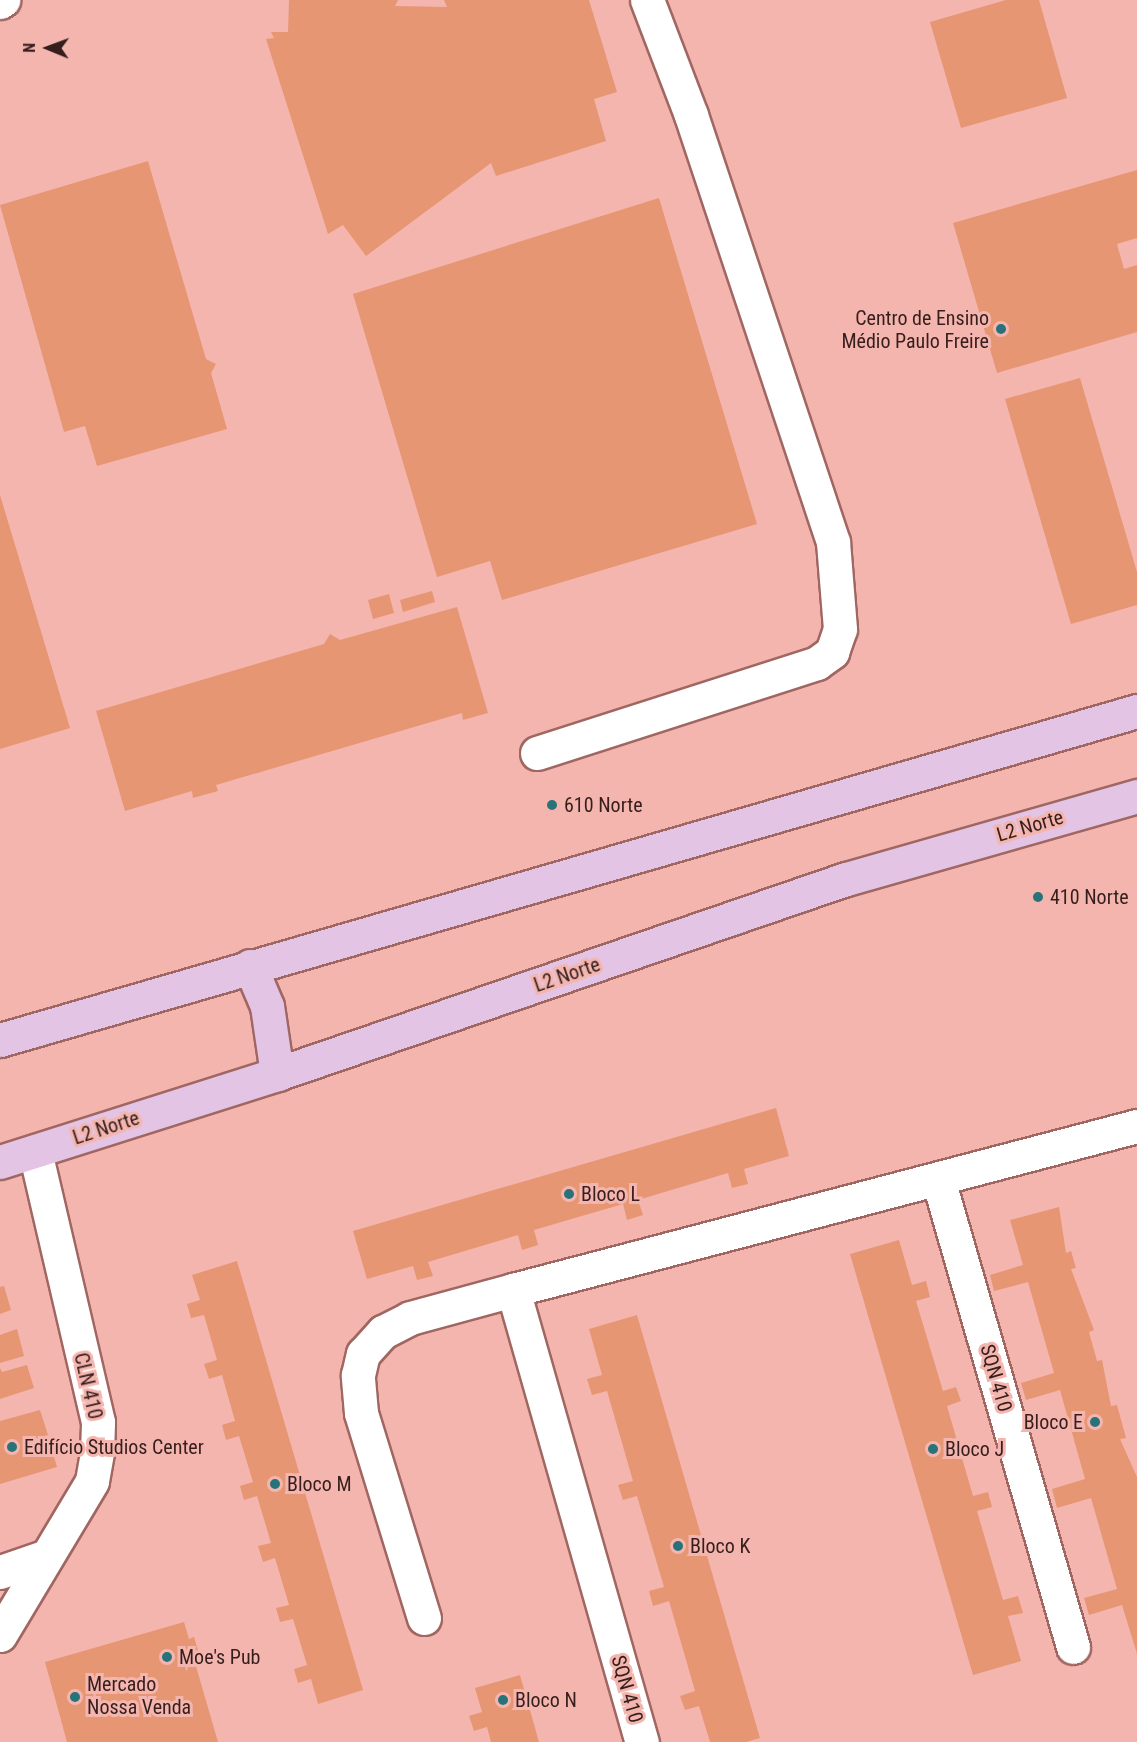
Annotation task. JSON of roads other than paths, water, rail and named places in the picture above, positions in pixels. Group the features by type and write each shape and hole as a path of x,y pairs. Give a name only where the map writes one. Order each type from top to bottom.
{"main road":[{"path":"0,1040 1137,711"},
{"name":"L2 Norte","path":"0,1162 277,1074 846,879 1137,796"},
{"path":"250,966 267,1006 277,1074"}],"street":[{"path":"537,753 817,663 832,652 840,629 833,542 692,115 647,0"},
{"path":"424,1618 361,1413 358,1375 363,1354 382,1332 410,1318 1137,1126"},
{"name":"CLN 410","path":"0,1635 44,1557 92,1481 98,1422 35,1151"},
{"name":"SQN 410","path":"939,1179 1073,1647"},
{"name":"SQN 410","path":"513,1290 642,1742"},
{"path":"0,1572 44,1557"}],"place":[{"name":"Centro de Ensino Médio Paulo Freire","path":"1001,329"},
{"name":"610 Norte","path":"552,805"},
{"name":"410 Norte","path":"1038,897"},
{"name":"Bloco L","path":"569,1194"},
{"name":"Bloco E","path":"1095,1422"},
{"name":"Edifício Studios Center","path":"12,1447"},
{"name":"Bloco J","path":"933,1449"},
{"name":"Bloco M","path":"275,1484"},
{"name":"Bloco K","path":"678,1546"},
{"name":"Moe's Pub","path":"167,1657"},
{"name":"Mercado Nossa Venda","path":"75,1697"},
{"name":"Bloco N","path":"503,1700"}]}
